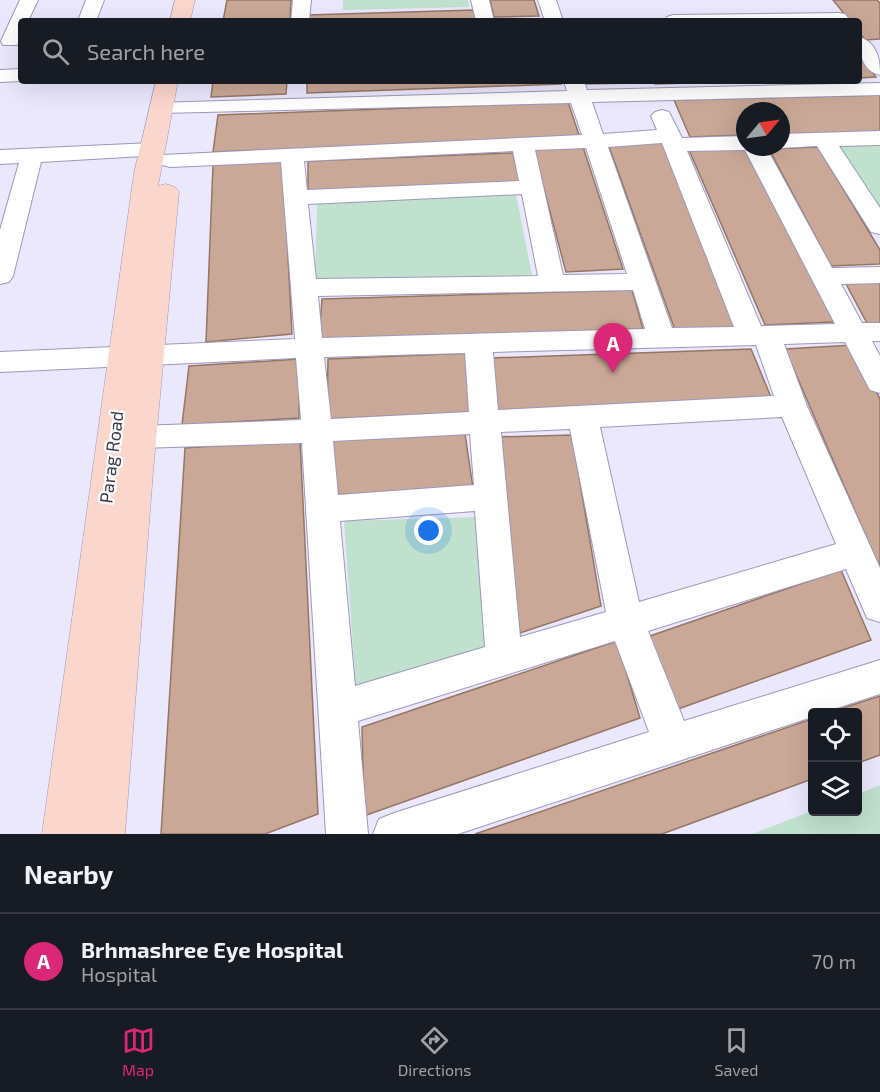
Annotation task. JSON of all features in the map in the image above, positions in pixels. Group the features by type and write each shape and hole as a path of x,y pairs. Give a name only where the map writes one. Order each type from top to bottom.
{"street":[{"path":"21,18 29,0"},
{"path":"88,18 95,0"},
{"path":"181,18 185,0"},
{"path":"198,18 202,0"},
{"path":"300,18 302,0"},
{"path":"480,0 484,18"},
{"path":"547,0 553,18"},
{"path":"824,0 839,18"},
{"path":"10,41 18,24"},
{"path":"865,45 880,69"},
{"path":"0,76 18,75"},
{"path":"295,103 296,84"},
{"path":"576,88 662,338"},
{"path":"173,94 295,103 576,88 880,89"},
{"path":"647,90 673,140 880,607"},
{"name":"Parag Road","path":"65,834 136,356 161,155 173,94"},
{"path":"790,141 880,138"},
{"path":"0,157 292,155 594,141 673,140 736,143"},
{"path":"824,140 878,221"},
{"path":"524,144 552,284"},
{"path":"0,276 10,205 32,155"},
{"path":"292,155 318,431 346,834"},
{"path":"760,156 825,276 867,333 880,383"},
{"path":"296,198 532,188"},
{"path":"825,276 880,275"},
{"path":"304,288 642,282"},
{"path":"0,362 310,348 867,333"},
{"path":"478,343 504,658"},
{"name":"Parag Road","path":"102,834 140,437 136,356"},
{"path":"140,437 318,431 792,406"},
{"path":"583,418 626,622 673,743"},
{"path":"323,509 489,496"},
{"path":"337,709 856,552"},
{"path":"394,834 880,677"}],"green space":[{"path":"343,0 468,0 469,7 343,10"},
{"path":"880,142 880,215 835,143"},
{"path":"516,194 532,275 315,279 317,204"},
{"path":"478,517 488,648 356,689 344,521"},
{"path":"880,785 880,834 752,834 808,813 808,816 862,816 862,792"}],"building":[{"path":"227,0 291,0 290,18 224,18"},
{"path":"490,0 534,0 539,16 494,17"},
{"path":"833,0 877,0 880,3 880,39 865,40 862,36 862,18 848,18"},
{"path":"474,10 475,18 308,18 308,15"},
{"path":"862,60 876,77 862,78"},
{"path":"213,84 287,84 286,94 211,97"},
{"path":"307,84 561,84 307,93"},
{"path":"880,95 880,132 790,134 790,102 736,102 736,135 690,137 674,100"},
{"path":"568,102 580,138 213,152 218,115"},
{"path":"662,139 743,327 675,330 607,141"},
{"path":"583,147 623,269 566,272 533,148"},
{"path":"818,147 880,250 880,264 831,266 773,156 790,156 790,148"},
{"path":"736,148 736,156 749,156 834,322 765,325 689,150"},
{"path":"513,153 520,182 308,191 308,161"},
{"path":"283,159 292,334 206,342 213,165"},
{"path":"845,282 880,282 880,325 868,325"},
{"path":"632,290 643,329 319,339 322,299"},
{"path":"853,345 880,399 880,569 785,349"},
{"path":"751,349 773,402 497,412 490,358"},
{"path":"470,353 477,412 327,419 328,359"},
{"path":"300,359 299,418 182,425 189,366"},
{"path":"465,434 473,488 335,495 333,439"},
{"path":"572,435 601,606 520,633 495,437"},
{"path":"300,440 318,814 265,834 161,834 185,448"},
{"path":"841,570 871,640 678,709 647,637"},
{"path":"617,641 640,718 364,816 362,727"},
{"path":"880,696 880,755 862,762 862,708 843,708"},
{"path":"808,720 808,780 662,834 475,834"}],"place":[{"name":"Brhmashree Eye Hospital","path":"613,373"}]}
